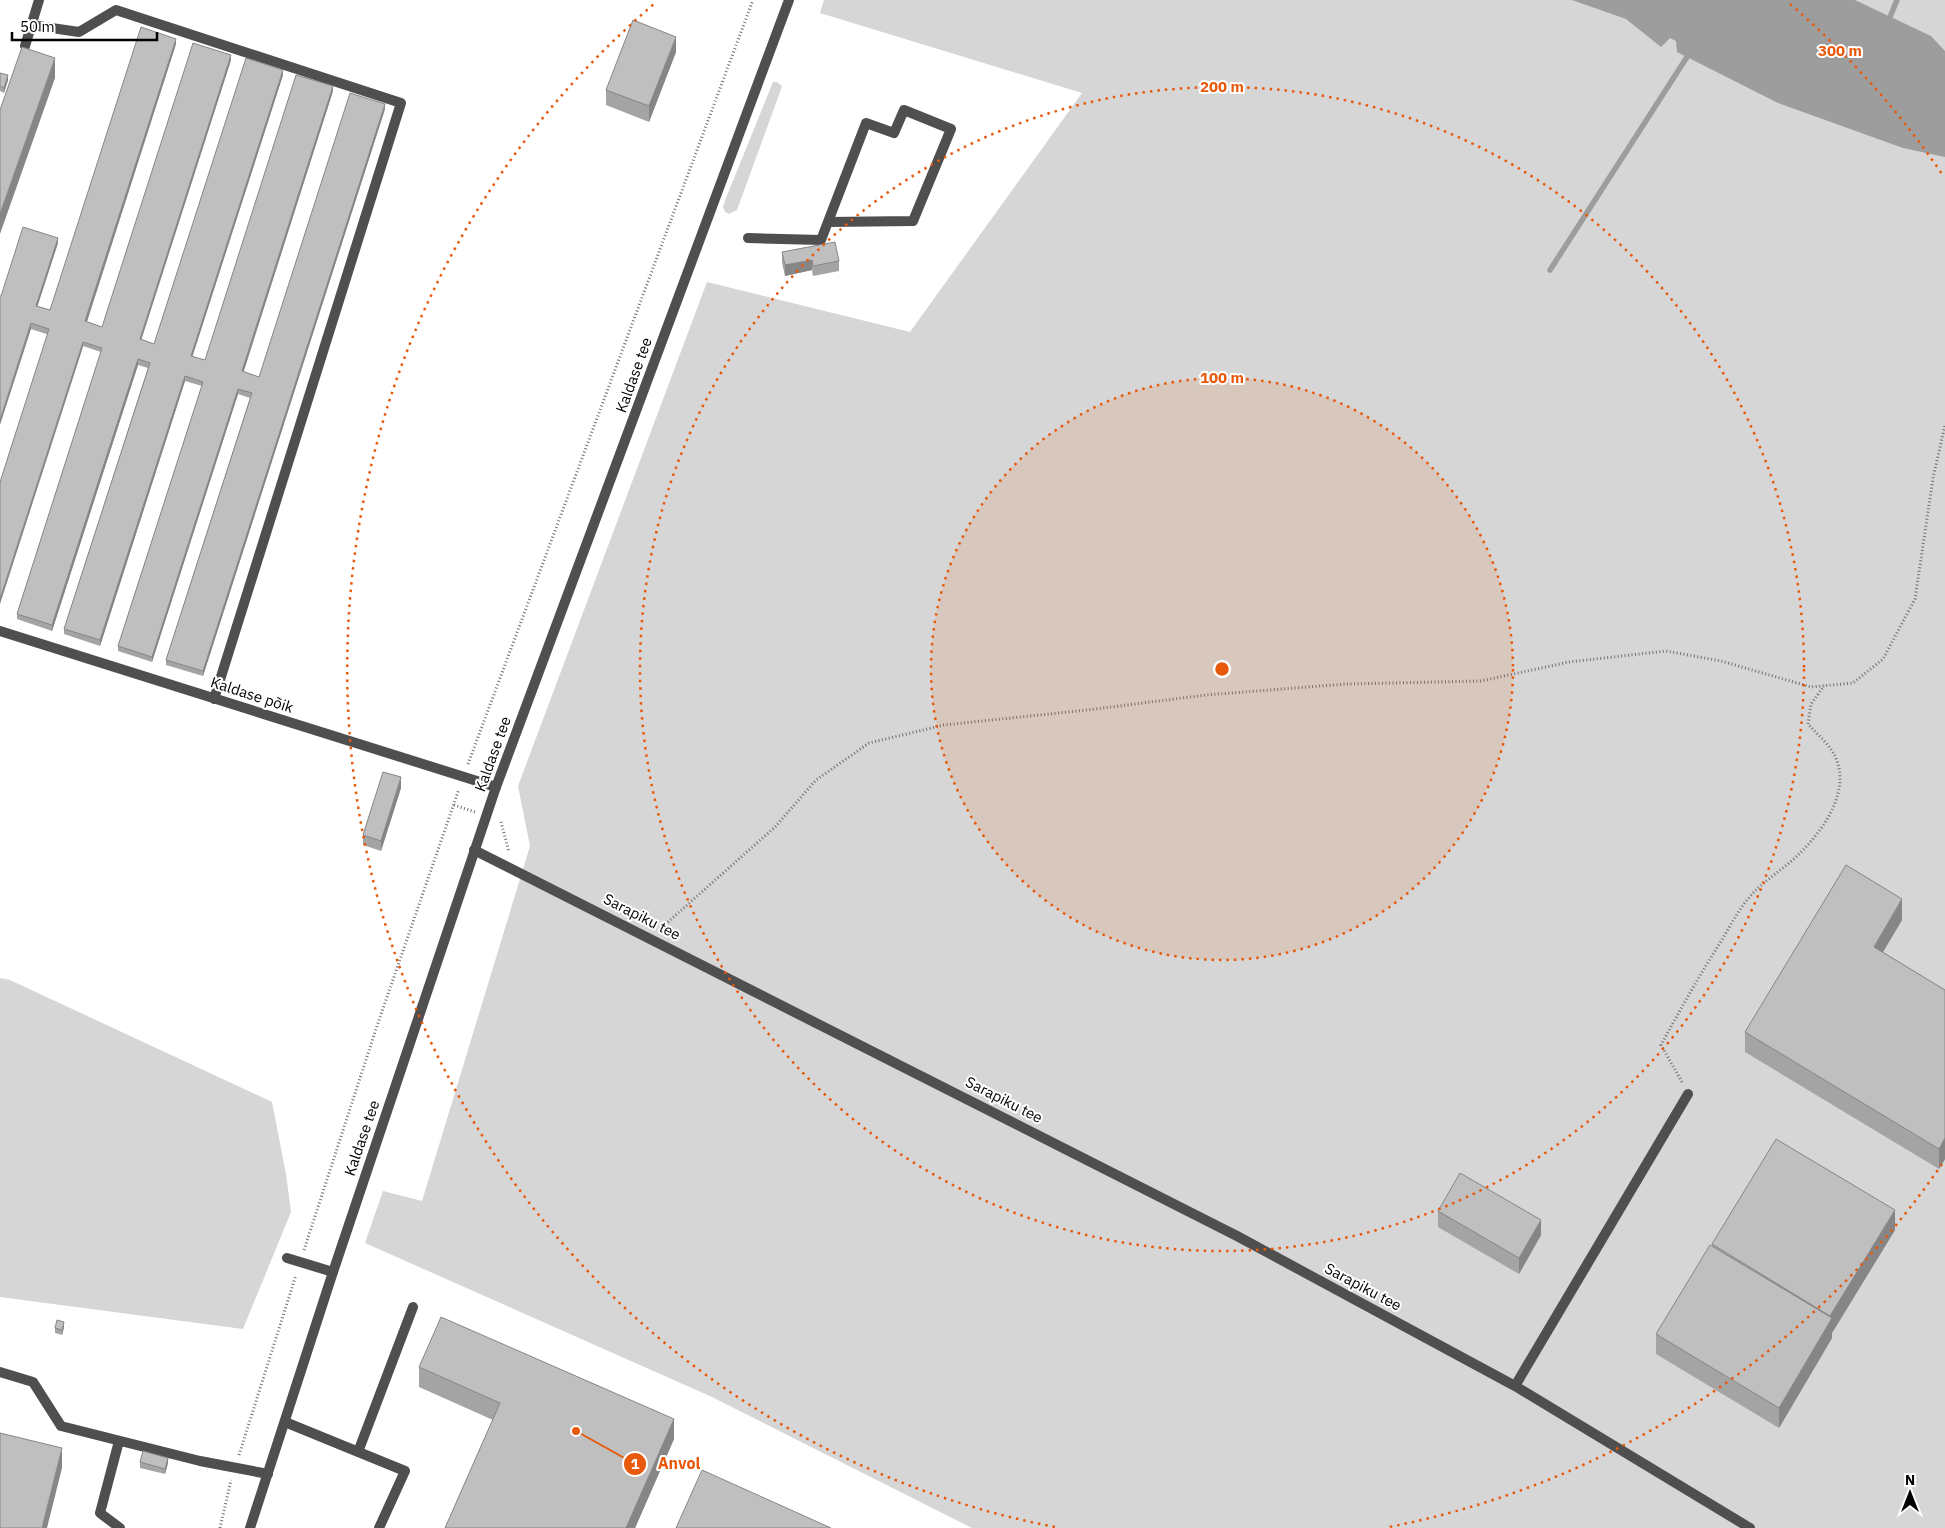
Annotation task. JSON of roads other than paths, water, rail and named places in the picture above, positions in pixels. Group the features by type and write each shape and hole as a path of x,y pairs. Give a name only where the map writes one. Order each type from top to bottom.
{"street":[{"path":"24,46 39,0"},
{"name":"Kaldase tee","path":"250,1528 333,1272 496,787 789,0"},
{"path":"31,24 79,32 116,10 400,103 214,699"},
{"path":"748,238 821,240 866,122 894,133 904,110 951,129 913,222 828,222"},
{"name":"Kaldase põik","path":"0,631 496,787"},
{"name":"Sarapiku tee","path":"474,850 1236,1236 1515,1386 1750,1528"},
{"path":"1515,1386 1688,1094"},
{"path":"287,1258 333,1272"},
{"path":"358,1452 413,1307"},
{"path":"0,1372 33,1382 60,1426 200,1461 268,1474"},
{"path":"285,1422 405,1471 379,1528"},
{"path":"119,1441 100,1513 120,1528"}],"waterway":[{"path":"1890,17 1897,0"},
{"path":"1550,270 1687,57"}],"place":[{"name":"Anvol","path":"576,1431"}]}
